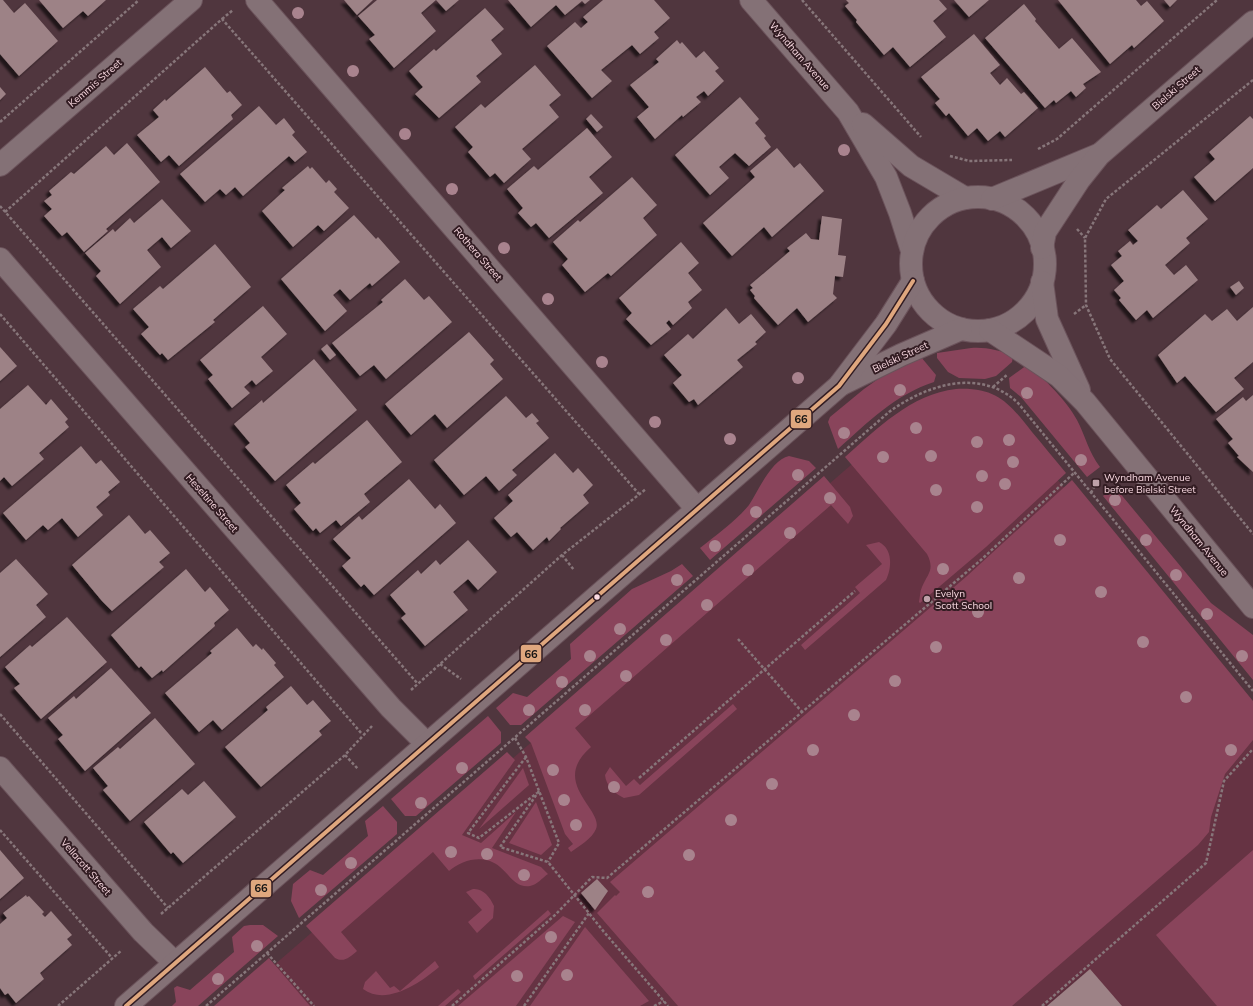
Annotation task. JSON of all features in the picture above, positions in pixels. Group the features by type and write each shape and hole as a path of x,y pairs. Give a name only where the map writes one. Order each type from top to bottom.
{"street":[{"name":"Kemmis Street","path":"0,165 191,0"},
{"name":"Rothera Street","path":"257,0 697,509"},
{"name":"Wyndham Avenue","path":"751,0 848,112 910,166 965,198"},
{"name":"Bielski Street","path":"1042,248 1045,232 1079,180 1099,155 1253,22"},
{"name":"Wyndham Avenue","path":"848,112 886,177 900,213 912,251"},
{"name":"Bielski Street","path":"992,199 1099,155"},
{"path":"965,198 992,199 1010,206 1024,216 1036,231 1042,248 1044,266 1042,282 1035,300 1023,314 1008,324 990,330 975,331 962,329 945,323 931,312 920,298 913,281 911,266 912,251 919,232 931,216 947,205 965,198"},
{"name":"Heseltine Street","path":"0,259 391,708 427,744"},
{"name":"Bielski Street","path":"126,1006 839,386 883,329 913,281"},
{"name":"Wyndham Avenue","path":"1042,282 1047,319 1085,402"},
{"name":"Bielski Street","path":"839,386 901,355 962,329"},
{"name":"Wyndham Avenue","path":"990,330 996,336 1059,376 1085,402 1253,607"},
{"name":"Vellacott Street","path":"0,768 143,932 175,963"}],"path":[{"path":"0,122 139,0"},
{"path":"802,0 922,138"},
{"path":"1037,150 1057,139 1217,0"},
{"path":"5,212 235,8"},
{"path":"222,19 639,494"},
{"path":"1253,80 1106,199 1085,238 1086,305 1110,359 1253,534"},
{"path":"943,155 970,161 1016,160"},
{"path":"0,206 418,684"},
{"path":"0,314 362,734"},
{"path":"206,1006 889,412 918,394 940,386 956,383 982,385 1000,390 1018,403 1253,691"},
{"path":"452,1006 555,915 592,877 607,878 982,560 1074,473"},
{"path":"1090,493 1096,483"},
{"path":"58,1006 345,754 362,734 562,555 648,487"},
{"path":"562,555 574,570"},
{"path":"639,778 855,591"},
{"path":"738,639 802,712"},
{"path":"440,664 462,680"},
{"path":"0,714 168,908"},
{"path":"515,738 526,757 559,843 548,862"},
{"path":"1042,1006 1206,863 1224,781 1253,749"},
{"path":"345,754 358,770"},
{"path":"526,757 468,833 479,838 539,791"},
{"path":"539,791 500,847 548,862 668,1006"},
{"path":"0,830 112,958"},
{"path":"524,1006 589,913"},
{"path":"267,952 314,1006"},
{"path":"654,1006 664,1001"}],"shaded area":[{"path":"971,348 992,349 1003,352 1013,356 1012,362 996,376 985,379 959,378 948,372 937,358 937,353"},
{"path":"921,357 936,375 934,382 907,394 883,410 838,449 828,422 830,417 864,389 888,372"},
{"path":"1027,365 1055,390 1077,420 1093,456 1100,467 1087,477 1021,397 1010,388 1009,378"},
{"path":"956,389 970,389 992,394 1009,405 1066,473 986,547 920,603 921,589 931,568 927,554 845,457 882,424 910,405 940,392"},
{"name":"Evelyn Scott School","path":"1017,431 1253,715 1253,1006 227,1006 851,465"},
{"path":"789,456 809,461 816,468 710,560 700,548 726,528 744,511 771,469 783,458"},
{"path":"824,476 850,507 853,516 848,524 831,505 575,728 591,747 579,760 575,772 576,783 593,813 596,821 596,829 592,836 571,852 568,848 573,844 565,834 531,743 525,737"},
{"path":"1072,480 1253,701 1253,740 1225,774 1211,817 1209,832 1198,845 1012,1006 678,1006 597,913 620,892 610,882 967,576"},
{"path":"1114,486 1211,603 1253,635 1253,680 1103,496"},
{"path":"879,542 887,549 890,559 886,580 805,650 801,645 860,593 855,587 882,564 866,545"},
{"path":"682,564 693,576 521,725 510,725 496,708 513,693 527,697 571,659 570,644 632,589 671,571"},
{"path":"733,704 737,709 639,795 624,798 614,792 607,783 605,775 610,767 626,786 634,779 640,785"},
{"path":"488,716 501,732 501,743 416,816 405,816 391,799"},
{"path":"507,752 515,760 462,835 481,843 516,812 492,848 541,867 548,874 535,884 525,886 517,883 500,867 488,860 481,859 467,861 449,871 433,852 341,932 357,951 344,960 335,958 306,926"},
{"path":"523,768 529,785 479,829"},
{"path":"536,802 552,845 541,855 509,843"},
{"path":"383,806 397,822 397,834 299,918 291,901 293,884 310,870 323,875 368,836 365,821"},
{"path":"1253,850 1253,1006 1217,1006 1156,935"},
{"path":"473,889 480,890 486,894 494,906 493,918 477,933 468,922 482,910 466,892"},
{"path":"548,910 551,914 475,980 473,976"},
{"path":"563,916 575,922 516,1006 458,1006"},
{"path":"263,925 278,936 198,1006 172,1006 176,1002 174,988 177,986 190,990 234,952 232,937 244,926"},
{"path":"585,927 649,1001 640,1006 530,1006"},
{"path":"269,958 310,1006 214,1006"},
{"path":"435,961 439,967 422,980 402,991 382,995 372,994 363,989 365,982 376,971 390,988 394,986 400,991"},
{"path":"458,989 461,992 445,1006 438,1006"}],"building":[{"path":"0,0 3,0 14,13 25,3 58,41 19,76 0,54"},
{"path":"39,0 106,0 88,16 83,11 63,28"},
{"path":"344,0 373,0 357,15"},
{"path":"377,0 436,0 421,13 436,31 394,68 369,39 375,35 358,16"},
{"path":"436,0 459,0 446,11"},
{"path":"508,0 590,0 585,4 582,1 565,15 556,5 531,27"},
{"path":"603,0 654,0 670,18 654,32 659,38 640,54 632,45 601,70 612,81 592,98 547,46 575,22 581,28 588,22 583,17"},
{"path":"846,0 939,0 947,9 933,21 946,37 910,67 893,47 884,55 856,22 857,20 845,6 849,3"},
{"path":"954,0 989,0 969,17"},
{"path":"1058,0 1136,0 1141,6 1147,1 1164,21 1134,48 1132,45 1110,64"},
{"path":"1164,0 1177,0 1170,7"},
{"path":"1024,4 1036,19 1035,21 1059,49 1072,38 1101,72 1083,84 1086,88 1076,97 1071,91 1056,103 1054,100 1045,108 985,38"},
{"path":"485,8 504,29 491,40 502,54 476,76 481,82 439,118 415,94 423,87 409,71 434,49 436,51"},
{"path":"974,34 1000,65 990,73 1000,85 1007,78 1021,94 1024,92 1038,108 1005,137 1000,131 988,141 977,128 968,136 949,113 946,116 935,103 940,99 921,77"},
{"path":"677,40 680,44 682,42 696,58 704,51 719,68 715,71 724,81 708,96 704,91 696,97 701,102 683,117 682,115 655,139 637,117 649,107 630,85 659,62 656,59"},
{"path":"535,65 561,95 549,105 559,117 522,149 531,159 504,183 495,173 490,177 468,152 473,147 455,127 481,104 485,108"},
{"path":"205,67 227,93 230,91 242,105 231,115 233,119 179,166 169,155 161,162 137,135 159,117 153,110 165,99 166,101"},
{"path":"0,87 6,94 0,100"},
{"path":"740,97 759,119 755,123 766,136 764,138 771,147 749,166 735,153 719,167 729,178 710,195 675,155"},
{"path":"259,106 276,125 284,118 295,132 292,135 307,152 295,162 289,156 243,196 235,187 226,195 220,189 205,202 180,174"},
{"path":"591,114 603,127 597,132 586,119"},
{"path":"1250,116 1253,119 1253,168 1215,201 1194,177 1215,159 1209,152"},
{"path":"587,128 612,157 589,177 603,193 549,238 536,223 531,227 518,213 523,208 507,189 534,166 538,170"},
{"path":"127,143 160,182 106,229 108,231 84,252 67,232 62,236 44,216 52,209 44,201 52,195 49,191 71,172 74,174 106,146 114,155"},
{"path":"777,148 794,168 800,163 824,191 772,237 764,227 732,256 703,223 755,177 750,171"},
{"path":"308,166 310,169 312,167 326,183 329,180 337,189 334,192 349,208 324,231 318,225 293,247 262,211 285,190 282,188"},
{"path":"632,177 657,205 643,218 657,235 611,276 608,273 585,292 562,265 568,259 553,242 578,220 580,222"},
{"path":"1183,190 1208,219 1186,238 1190,243 1165,265 1174,275 1186,265 1198,280 1153,318 1147,310 1136,320 1119,300 1121,298 1114,290 1124,281 1111,265 1122,256 1118,251 1130,241 1133,245 1138,241 1128,230 1157,205 1161,209"},
{"path":"162,199 191,231 171,248 162,237 147,250 161,267 120,304 96,276 101,271 85,253 113,229 115,232 130,218 134,223"},
{"path":"354,215 376,239 378,237 400,262 372,286 370,283 350,300 340,289 333,295 347,311 325,331 281,279"},
{"path":"822,216 842,219 838,255 846,256 843,277 835,276 833,294 837,298 808,322 797,308 778,325 754,298 755,296 750,290 753,288 750,285 790,251 787,248 806,233 811,239 819,240"},
{"path":"681,242 699,263 688,273 702,290 688,302 692,308 673,325 669,320 666,323 671,329 651,345 626,319 632,313 619,298"},
{"path":"215,244 251,287 213,320 215,322 168,360 162,353 160,355 141,334 149,327 133,309 160,286 163,289"},
{"path":"405,279 424,300 429,296 452,322 386,379 374,365 360,376 332,343 383,302 381,300"},
{"path":"1239,281 1244,288 1236,295 1230,287"},
{"path":"263,306 287,334 261,357 273,371 256,385 252,380 244,387 250,393 232,408 208,379 213,375 200,360"},
{"path":"1253,307 1253,362 1234,378 1244,389 1216,412 1185,376 1177,383 1158,355 1205,314 1212,321 1227,309 1237,321"},
{"path":"726,308 739,324 751,314 766,332 755,342 757,344 737,360 743,367 698,405 694,399 689,402 673,383 682,375 664,355 688,334 693,339"},
{"path":"469,332 494,360 490,364 503,379 447,428 435,414 411,435 385,404"},
{"path":"327,344 336,355 330,360 321,349"},
{"path":"0,347 17,366 0,381"},
{"path":"314,359 357,410 275,481 245,447 250,443 234,424 262,400 263,403"},
{"path":"28,385 46,405 51,399 68,419 65,422 69,427 39,453 44,459 12,486 4,477 0,481 0,409"},
{"path":"1253,395 1253,472 1237,457 1239,456 1228,443 1233,439 1216,419 1243,397 1246,401"},
{"path":"506,396 526,418 532,413 539,421 536,423 549,438 512,470 517,475 499,491 486,476 464,495 434,460"},
{"path":"367,420 402,462 364,494 370,502 341,526 336,520 320,533 316,528 313,531 294,509 301,503 286,485 313,462 315,464"},
{"path":"81,446 96,464 101,460 120,482 108,492 110,495 96,507 103,515 78,537 62,518 48,530 43,525 26,540 3,513"},
{"path":"555,453 573,473 578,468 593,485 583,495 589,503 560,528 561,529 549,541 547,537 533,550 517,532 511,537 494,518 513,501 508,495"},
{"path":"409,479 435,509 440,504 456,523 374,595 364,584 361,587 342,566 351,558 333,539 359,516 362,520"},
{"path":"129,515 145,534 150,530 170,553 159,562 164,567 112,611 72,565"},
{"path":"468,540 497,572 478,590 468,579 453,592 468,610 425,646 401,618 406,614 390,595 418,570 421,574 436,560 440,565"},
{"path":"16,559 48,594 36,605 46,617 0,657 0,573"},
{"path":"186,569 205,592 210,587 229,610 214,623 215,626 163,672 162,670 152,678 141,666 139,668 111,635"},
{"path":"67,617 107,662 41,719 14,688 20,684 5,667 30,645 32,647"},
{"path":"237,628 253,647 256,644 262,650 263,648 276,663 274,665 284,677 222,730 213,720 199,732 165,693 212,653 210,651"},
{"path":"111,668 151,713 85,771 58,739 63,735 48,718 74,696 76,699"},
{"path":"291,686 307,705 313,700 331,721 319,731 322,735 261,787 225,747 268,710 266,707"},
{"path":"155,718 195,764 130,821 103,790 108,786 93,768 118,747 120,749"},
{"path":"204,781 236,817 183,863 173,852 171,854 144,822 182,789 188,795"},
{"path":"0,850 24,878 0,899"},
{"path":"597,879 608,891 595,910 581,893"},
{"path":"26,895 27,897 29,896 44,912 42,914 45,917 51,911 72,935 67,939 72,945 40,973 44,979 16,1003 8,993 5,995 0,988 0,924 7,918 3,913"},
{"path":"1090,969 1122,1006 1047,1006"}],"transit line":[{"name":"66","path":"126,1006 839,386 886,324 913,281"}],"place":[{"name":"Wyndham Avenue before Bielski Street","path":"1096,483"},
{"name":"Evelyn Scott School","path":"927,599"}]}
